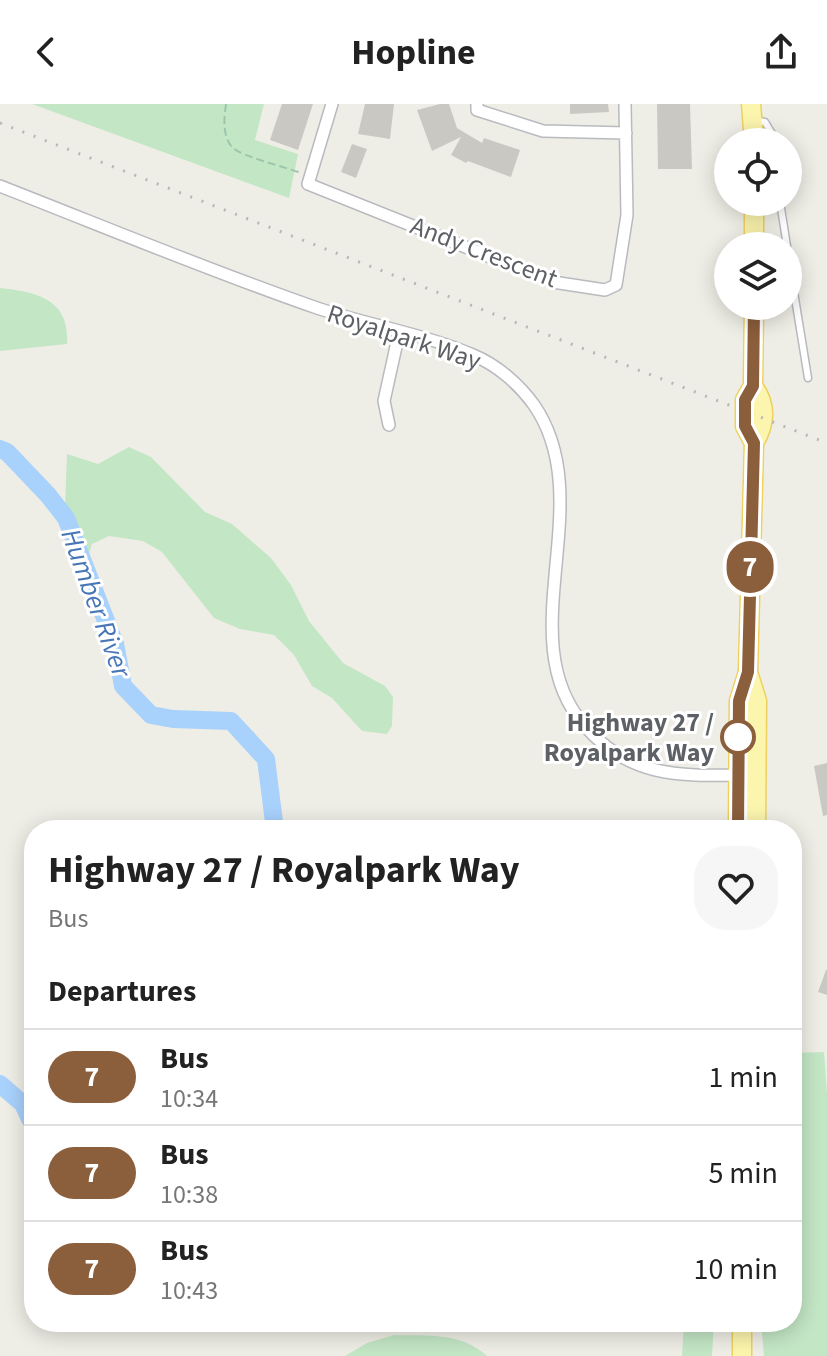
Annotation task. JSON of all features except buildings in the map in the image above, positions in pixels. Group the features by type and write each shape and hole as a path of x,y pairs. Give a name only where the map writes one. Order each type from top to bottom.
{"main road":[{"path":"754,320 753,386 763,400 763,429 754,443 748,672 739,701 754,820"},
{"path":"740,820 747,775"},
{"path":"742,1332 742,1356"}],"street":[{"path":"310,176 332,104"},
{"path":"477,104 477,110 543,131 626,133"},
{"name":"Andy Crescent","path":"310,176 308,184 553,282 605,290 616,285 627,215 625,104"},
{"name":"Royalpark Way","path":"0,186 259,288 475,356 522,389 545,423 554,448 560,483 554,663 561,687 579,719 602,743 643,768 676,775 747,775"},
{"path":"389,425 384,401 399,333"}],"lane":[{"path":"752,112 769,128"},
{"path":"799,320 808,378"}],"path":[{"path":"226,104 224,120 227,137 234,149 310,176"}],"green space":[{"path":"32,104 264,104 255,140 298,154 289,198"},
{"path":"0,288 38,296 57,308 63,317 67,344 0,351"},
{"path":"129,447 151,457 205,512 232,524 271,558 291,585 309,621 343,663 385,686 393,697 392,726 387,734 362,731 332,698 312,686 294,655 274,635 240,629 214,618 162,552 143,541 109,536 92,544 88,557 65,508 67,454 98,464"},
{"path":"824,1052 827,1095 827,1356 764,1356 762,1332 802,1332 802,1053"},
{"path":"683,1332 713,1332 712,1356 682,1356"},
{"path":"394,1335 455,1339 487,1356 345,1356 367,1343"}],"waterway":[{"name":"Humber River","path":"0,449 7,452 66,518 115,644 123,686 151,715 231,721 266,759 274,820"},
{"name":"Humber River","path":"0,1084 24,1106"}],"railway":[{"path":"0,123 827,443"}],"bus line":[{"name":"7","path":"738,820 739,701 748,672 754,443 745,426 745,400 753,386 754,320"}],"place":[{"name":"Highway 27 / Royalpark Way","path":"738,737"}]}
